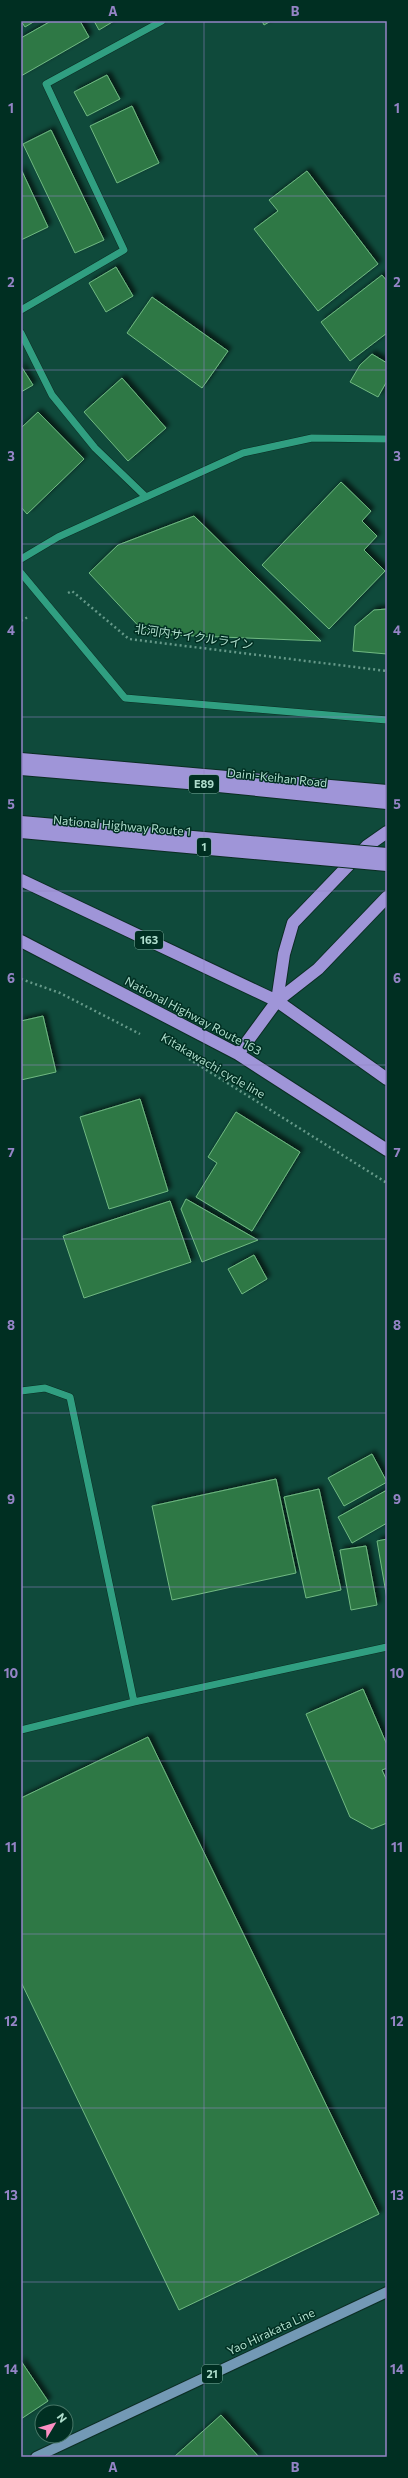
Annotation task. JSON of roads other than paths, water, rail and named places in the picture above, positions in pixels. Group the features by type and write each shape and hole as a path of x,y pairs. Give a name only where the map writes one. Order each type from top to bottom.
{"highway":[{"path":"21,759 387,791"},
{"name":"Daini-Keihan Road","path":"21,768 387,803"},
{"path":"21,822 387,854"},
{"name":"National Highway Route 1","path":"21,832 387,865"},
{"path":"277,1001 284,954 293,923 368,846 387,832"},
{"name":"163","path":"21,880 277,1001 387,1079"},
{"path":"238,1054 277,1001 318,969 387,897"},
{"name":"National Highway Route 163","path":"21,941 238,1054 387,1150"}],"main road":[{"name":"Yao Hirakata Line","path":"36,2457 387,2292"}],"street":[{"path":"21,310 124,250 46,84 162,21"},
{"path":"21,333 52,395 95,448 146,497"},
{"path":"21,559 58,536 243,453 312,438 387,439"},
{"path":"21,573 124,698 387,720"},
{"path":"21,1391 45,1388 70,1397 134,1702"},
{"path":"21,1730 134,1702 387,1647"}]}
